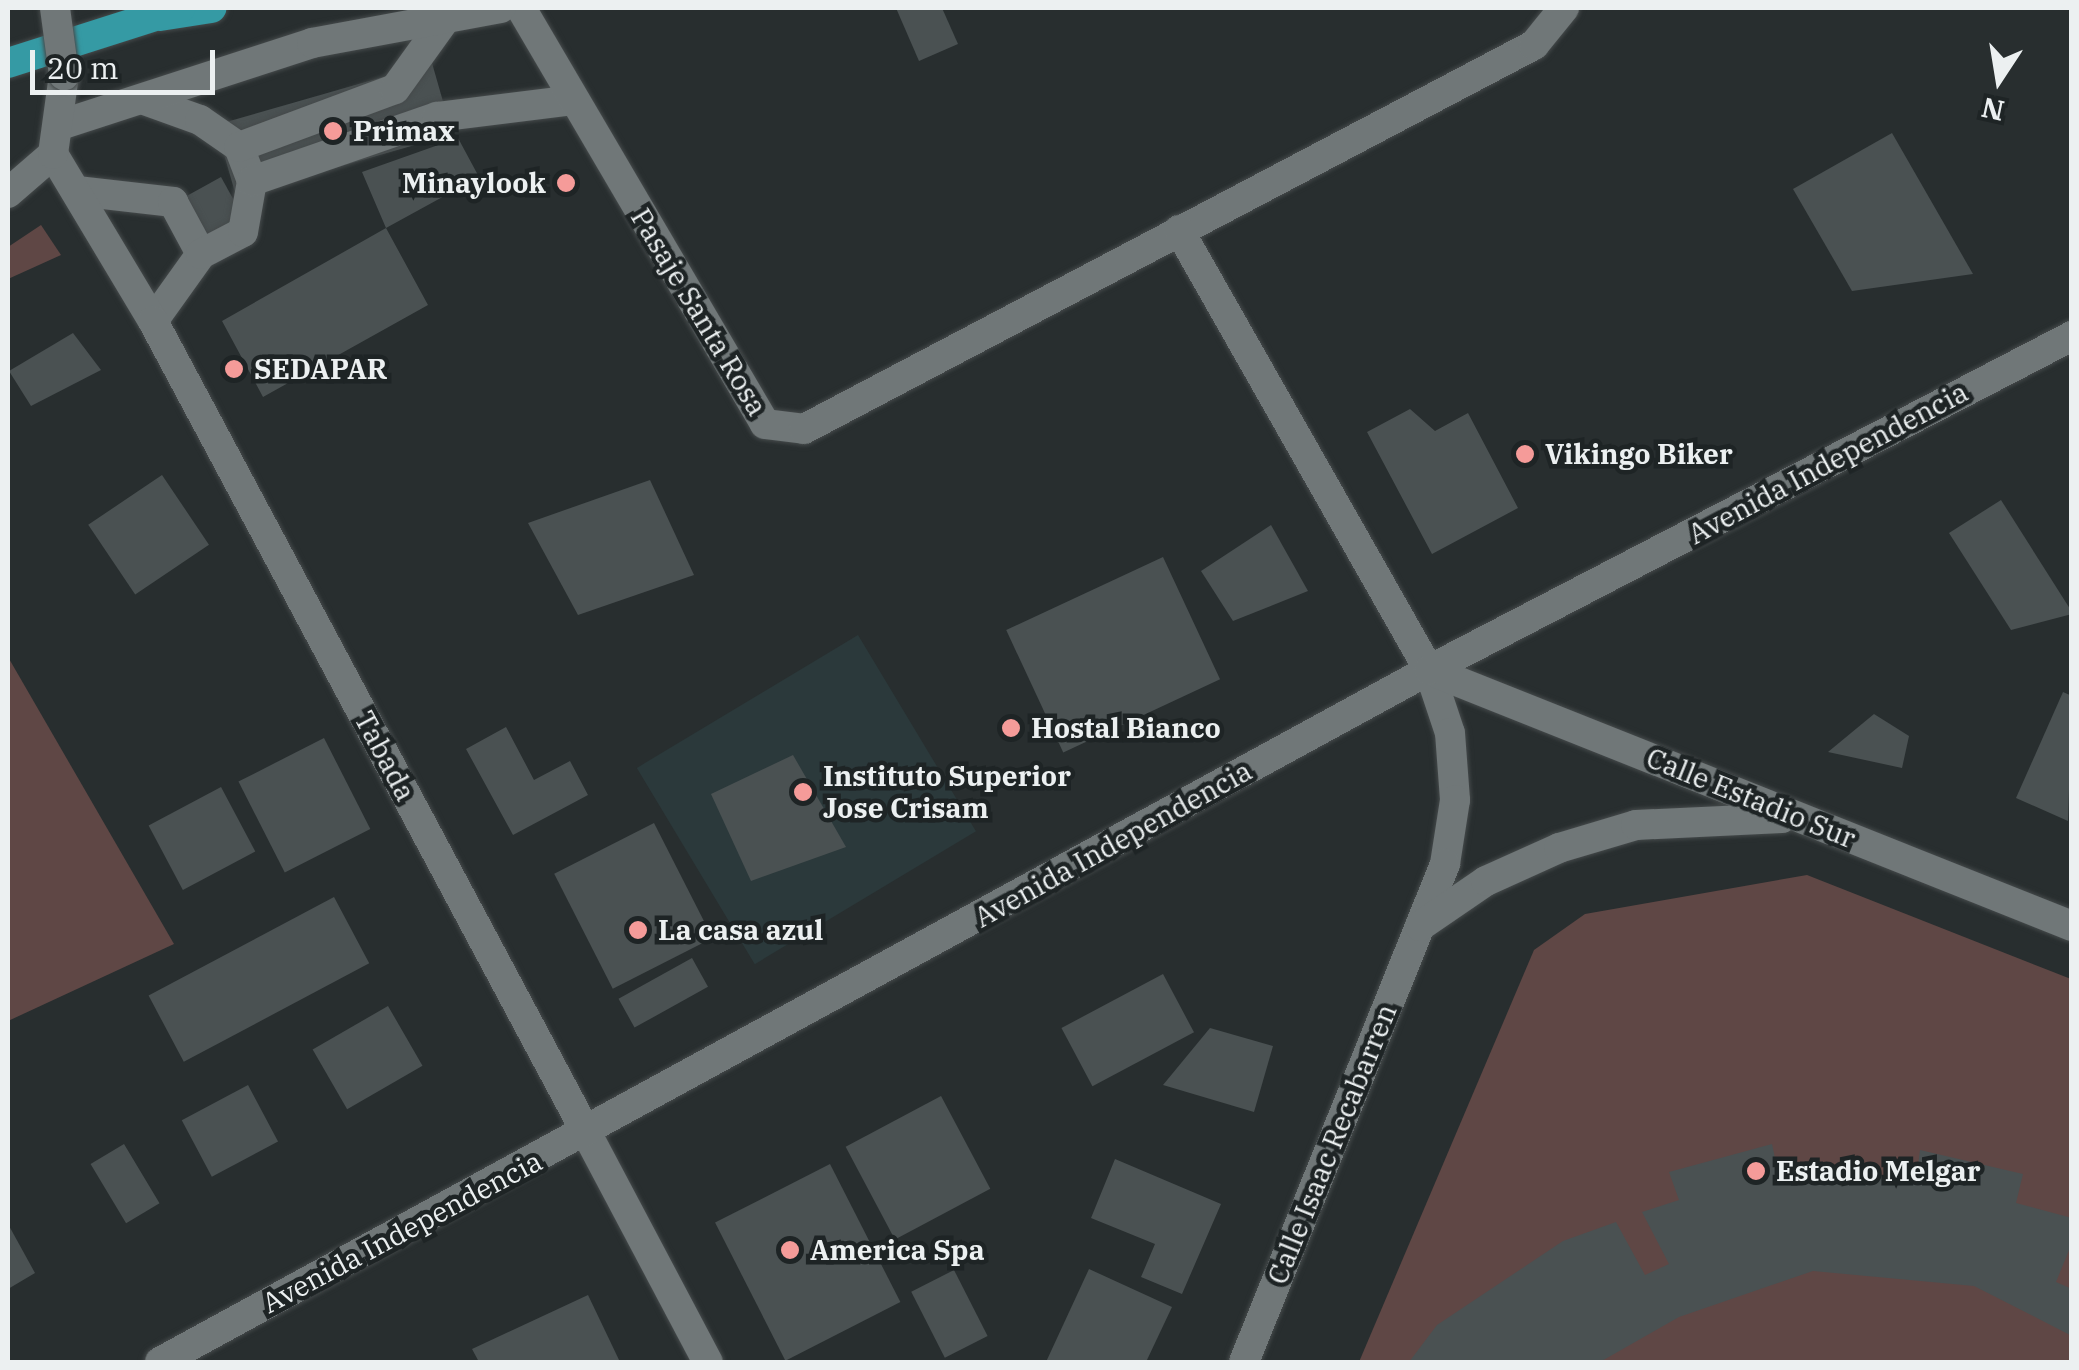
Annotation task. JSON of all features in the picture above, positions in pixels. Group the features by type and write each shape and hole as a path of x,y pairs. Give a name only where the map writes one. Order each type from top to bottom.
{"main road":[{"path":"8,63 180,8"},
{"path":"148,18 211,8"}],"street":[{"path":"55,8 64,75 57,140"},
{"path":"8,193 57,140 144,100 312,44 501,8"},
{"name":"Pasaje Santa Rosa","path":"521,8 766,424 804,429 1534,45 1564,8"},
{"path":"239,146 396,89 446,18"},
{"path":"144,100 200,120 239,146 252,180 243,232 201,254 153,321"},
{"path":"252,180 437,117 574,100"},
{"name":"Tabada","path":"57,140 78,192 153,321 708,1362"},
{"path":"78,192 172,202 201,254"},
{"path":"1180,230 1430,670"},
{"name":"Avenida Independencia","path":"160,1362 1430,670 2072,336"},
{"name":"Calle Estadio Sur","path":"1430,670 2072,926"},
{"name":"Calle Isaac Recabarren","path":"1244,1362 1446,864 1455,800 1450,733 1430,670"},
{"path":"1420,926 1486,881 1605,834 1715,816 1801,818"}],"shaded area":[{"path":"41,225 61,255 8,279 8,247"},
{"name":"Instituto Superior Jose Crisam","path":"858,635 976,831 755,964 637,768"},
{"path":"8,657 174,944 8,1021"},
{"name":"Estadio Melgar","path":"1807,875 2071,979 2071,1362 1359,1362 1534,950 1585,914"}],"building":[{"path":"896,8 942,8 958,44 919,61"},
{"path":"432,63 452,134 236,196 216,125"},
{"path":"1892,133 1973,274 1852,291 1793,189"},
{"path":"458,138 479,177 386,228 362,172"},
{"path":"221,177 256,241 215,264 180,200"},
{"path":"386,228 428,305 263,397 222,321"},
{"path":"73,333 101,370 31,406 9,371"},
{"path":"1410,409 1435,431 1468,413 1518,508 1432,554 1367,432"},
{"path":"162,475 209,545 135,594 88,525"},
{"path":"650,480 694,575 578,615 528,523"},
{"path":"2001,500 2072,614 2011,630 1949,533"},
{"path":"1271,525 1308,591 1233,621 1201,571"},
{"path":"1163,557 1220,679 1063,752 1006,630"},
{"path":"2063,692 2072,696 2068,821 2016,798"},
{"path":"1874,714 1909,736 1902,768 1828,752"},
{"path":"506,727 534,780 570,761 588,795 513,835 466,749"},
{"path":"324,738 370,829 285,872 238,782"},
{"path":"793,755 846,847 751,881 711,794"},
{"path":"221,787 255,851 183,890 149,825"},
{"path":"654,823 713,938 613,989 554,874"},
{"path":"334,897 369,963 184,1062 149,996"},
{"path":"692,958 708,987 635,1028 619,999"},
{"path":"1163,974 1194,1032 1092,1086 1061,1028"},
{"path":"388,1006 422,1066 347,1109 313,1050"},
{"path":"1210,1028 1273,1046 1254,1112 1163,1085"},
{"path":"248,1085 278,1142 212,1177 182,1120"},
{"path":"941,1096 990,1189 895,1239 846,1147"},
{"path":"124,1144 160,1203 126,1223 91,1164"},
{"path":"1772,1144 1778,1172 1846,1170 1916,1181 1920,1150 2023,1174 2016,1203 2072,1218 2072,1243 2056,1282 2072,1289 2072,1336 1974,1286 1813,1271 1679,1317 1600,1362 1409,1362 1437,1325 1563,1241 1616,1222 1645,1275 1669,1264 1642,1212 1679,1200 1669,1172"},
{"path":"1115,1159 1221,1204 1182,1294 1141,1277 1155,1244 1091,1218"},
{"path":"830,1164 900,1302 785,1361 715,1223"},
{"path":"8,1224 35,1273 8,1289"},
{"path":"1089,1269 1172,1307 1146,1362 1046,1362"},
{"path":"954,1270 988,1336 945,1358 911,1292"},
{"path":"588,1295 620,1362 479,1362 472,1349"}],"place":[{"name":"Primax","path":"333,131"},
{"name":"Minaylook","path":"566,183"},
{"name":"SEDAPAR","path":"234,369"},
{"name":"Vikingo Biker","path":"1525,454"},
{"name":"Hostal Bianco","path":"1011,728"},
{"name":"Instituto Superior Jose Crisam","path":"803,792"},
{"name":"La casa azul","path":"638,930"},
{"name":"Estadio Melgar","path":"1756,1171"},
{"name":"America Spa","path":"790,1250"}]}
